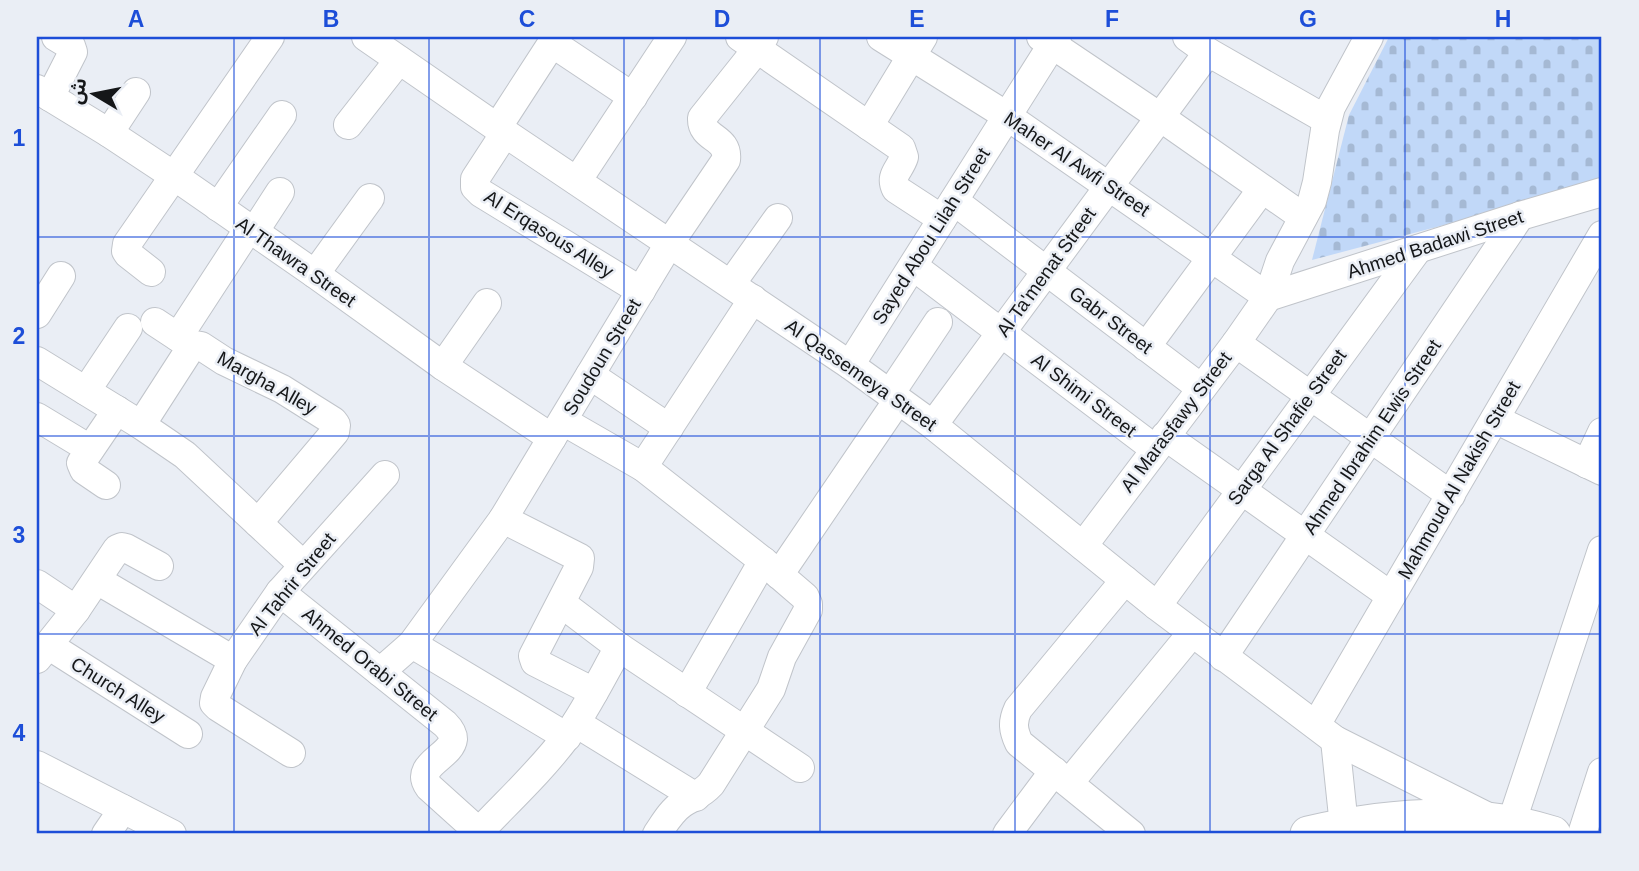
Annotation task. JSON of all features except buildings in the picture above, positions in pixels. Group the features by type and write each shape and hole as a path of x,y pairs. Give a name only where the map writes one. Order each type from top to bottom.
{"main road":[{"path":"1308,834 1344,825 1394,819 1431,826 1444,816 1502,822 1552,834"}],"street":[{"path":"44,93 73,52 71,46 56,37"},
{"path":"151,272 128,254 126,248 270,37"},
{"name":"Al Qassemeya Street","path":"366,37 742,291 933,425 1157,606 1326,732 1502,822"},
{"path":"576,181 672,37"},
{"name":"Maher Al Awfi Street","path":"881,37 917,46 1007,116 1268,297"},
{"name":"Al Marasfawy Street","path":"1083,546 1268,297 1280,261 1312,201 1327,120 1339,90 1369,37"},
{"path":"1050,39 1303,217"},
{"name":"Sayed Abou Lilah Street","path":"850,365 1007,116 1050,39"},
{"path":"501,130 554,40 633,97"},
{"path":"754,41 869,126 917,46"},
{"name":"Soudoun Street","path":"380,672 412,644 503,519 669,244 726,160 723,144 706,131 702,118 754,41"},
{"path":"1198,44 1327,120"},
{"name":"Al Ta'menat Street","path":"933,425 1160,117 1198,44"},
{"path":"348,125 399,60"},
{"path":"109,133 136,92"},
{"name":"Al Thawra Street","path":"44,93 174,176 443,366 558,429 643,467 805,597 808,610 782,657 771,689 745,731"},
{"path":"218,207 282,115"},
{"name":"Gabr Street","path":"869,126 901,148 904,157 893,176 897,189 948,210 1046,272 1201,388"},
{"name":"Al Erqasous Alley","path":"501,130 475,179 475,187 642,291"},
{"path":"1146,347 1262,189"},
{"path":"141,425 251,230 280,192"},
{"name":"Ahmed Badawi Street","path":"1268,297 1602,192"},
{"path":"315,274 370,198"},
{"name":"Ahmed Ibrahim Ewis Street","path":"1223,657 1520,216"},
{"path":"643,467 669,428 778,218"},
{"name":"Mahmoud Al Nakish Street","path":"1326,732 1391,596 1602,235"},
{"name":"Sarga Al Shafie Street","path":"1157,606 1418,249"},
{"name":"Al Shimi Street","path":"913,266 1001,333 1160,443 1241,490 1391,596"},
{"path":"37,314 61,276"},
{"path":"443,366 487,303"},
{"path":"687,693 771,568 894,397 938,322"},
{"path":"86,391 141,325 189,343"},
{"name":"Margha Alley","path":"189,343 201,346 239,370 282,389 336,425 335,432 258,523"},
{"path":"1236,343 1451,495"},
{"path":"37,361 185,455 303,565"},
{"path":"590,376 669,428"},
{"path":"106,485 81,466 117,410"},
{"path":"37,417 90,449"},
{"path":"1495,419 1595,468 1602,432"},
{"name":"Al Tahrir Street","path":"291,753 218,706 214,703 215,697 233,660 280,592 385,475"},
{"path":"503,519 580,558 579,568 533,659 594,692"},
{"path":"43,652 76,610 117,549 126,548 159,566"},
{"path":"1502,822 1602,550"},
{"path":"97,580 233,660"},
{"path":"1125,580 1018,709 1013,721 1013,732 1018,743 1131,834"},
{"path":"37,584 76,610"},
{"name":"Ahmed Orabi Street","path":"280,592 445,724 453,739 450,747 429,767 425,782 478,833"},
{"path":"561,604 619,648 800,768"},
{"path":"1007,834 1192,633"},
{"path":"412,644 696,797"},
{"path":"478,833 572,730 619,648"},
{"name":"Church Alley","path":"43,652 188,734"},
{"path":"657,834 675,809 704,792 711,784 745,731"},
{"path":"1326,732 1344,825"},
{"path":"37,765 172,834"},
{"path":"1583,834 1602,772"},
{"path":"106,834 123,809"}],"green space":[{"path":"1389,37 1602,37 1602,183 1312,260 1349,115"}]}
